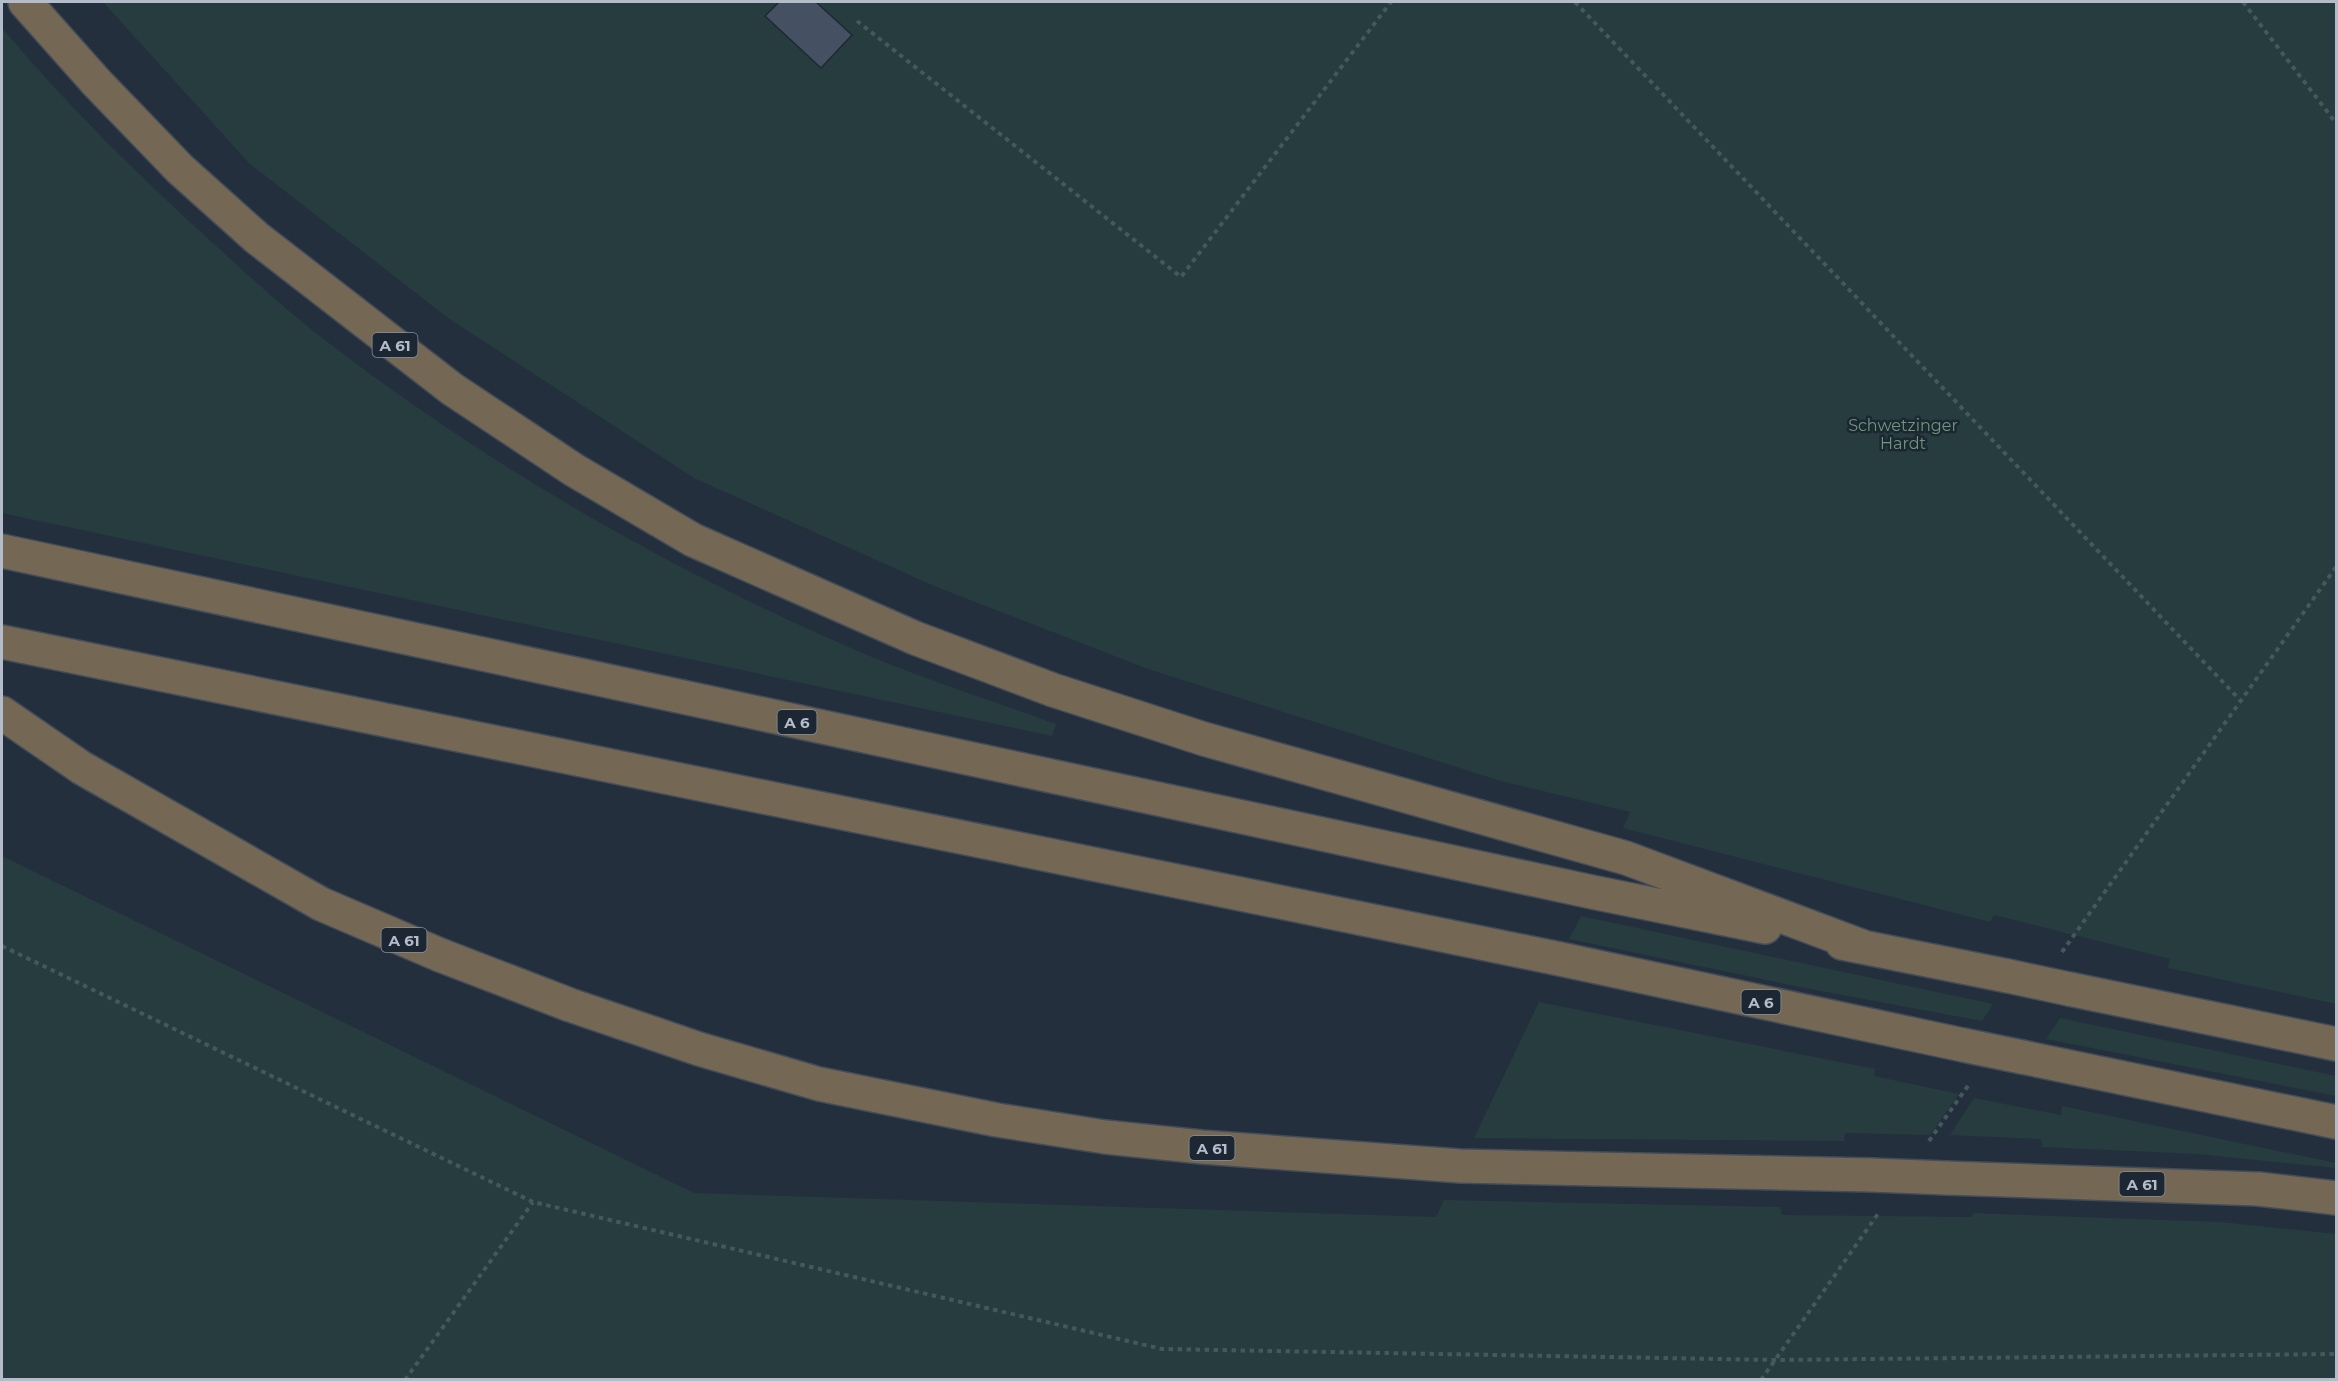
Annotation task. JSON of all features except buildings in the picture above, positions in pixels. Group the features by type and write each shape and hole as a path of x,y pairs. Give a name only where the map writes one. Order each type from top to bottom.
{"highway":[{"name":"A 61","path":"25,2 97,83 180,169 257,238 452,389 574,470 693,540 915,638 1053,690 1204,739 1626,858 1864,947"},
{"name":"A 6","path":"2,551 1592,892 2337,1044"},
{"name":"A 6","path":"2,642 1560,959 2022,1058 2337,1122"},
{"name":"A 61","path":"2,713 82,768 321,904 440,955 570,1005 678,1042 819,1084 997,1120 1105,1137 1202,1147 1460,1166 1871,1175 2246,1188 2337,1198"}],"path":[{"path":"857,21 1181,277 1391,2"},
{"path":"1575,2 2240,700"},
{"path":"2243,2 2337,123"},
{"path":"2,946 533,1202 1162,1349 1774,1360 2337,1354"},
{"path":"405,1380 533,1202"}],"green space":[{"name":"Schwetzinger Hardt","path":"103,2 2336,2 2336,1004 2168,968 2170,959 1994,915 1990,922 1623,828 1630,812 1501,781 1148,669 934,586 694,478 448,318 249,163"},
{"path":"2,28 104,139 256,282 330,344 453,432 581,512 714,584 876,659 1056,724 1052,736 2,513"},
{"path":"2,856 694,1193 1436,1217 1444,1200 1780,1207 1782,1215 1972,1217 1973,1213 2220,1222 2336,1234 2336,1379 2,1379"},
{"path":"1581,916 1993,1004 1982,1021 1805,988 1569,939"},
{"path":"1539,1002 1875,1069 1874,1076 1959,1094 1930,1135 1845,1133 1844,1141 1474,1138"},
{"path":"2060,1018 2336,1076 2336,1096 2046,1039"},
{"path":"1974,1098 2061,1115 2062,1106 2336,1163 2336,1168 2197,1154 2042,1147 2041,1139 1950,1135"}]}
